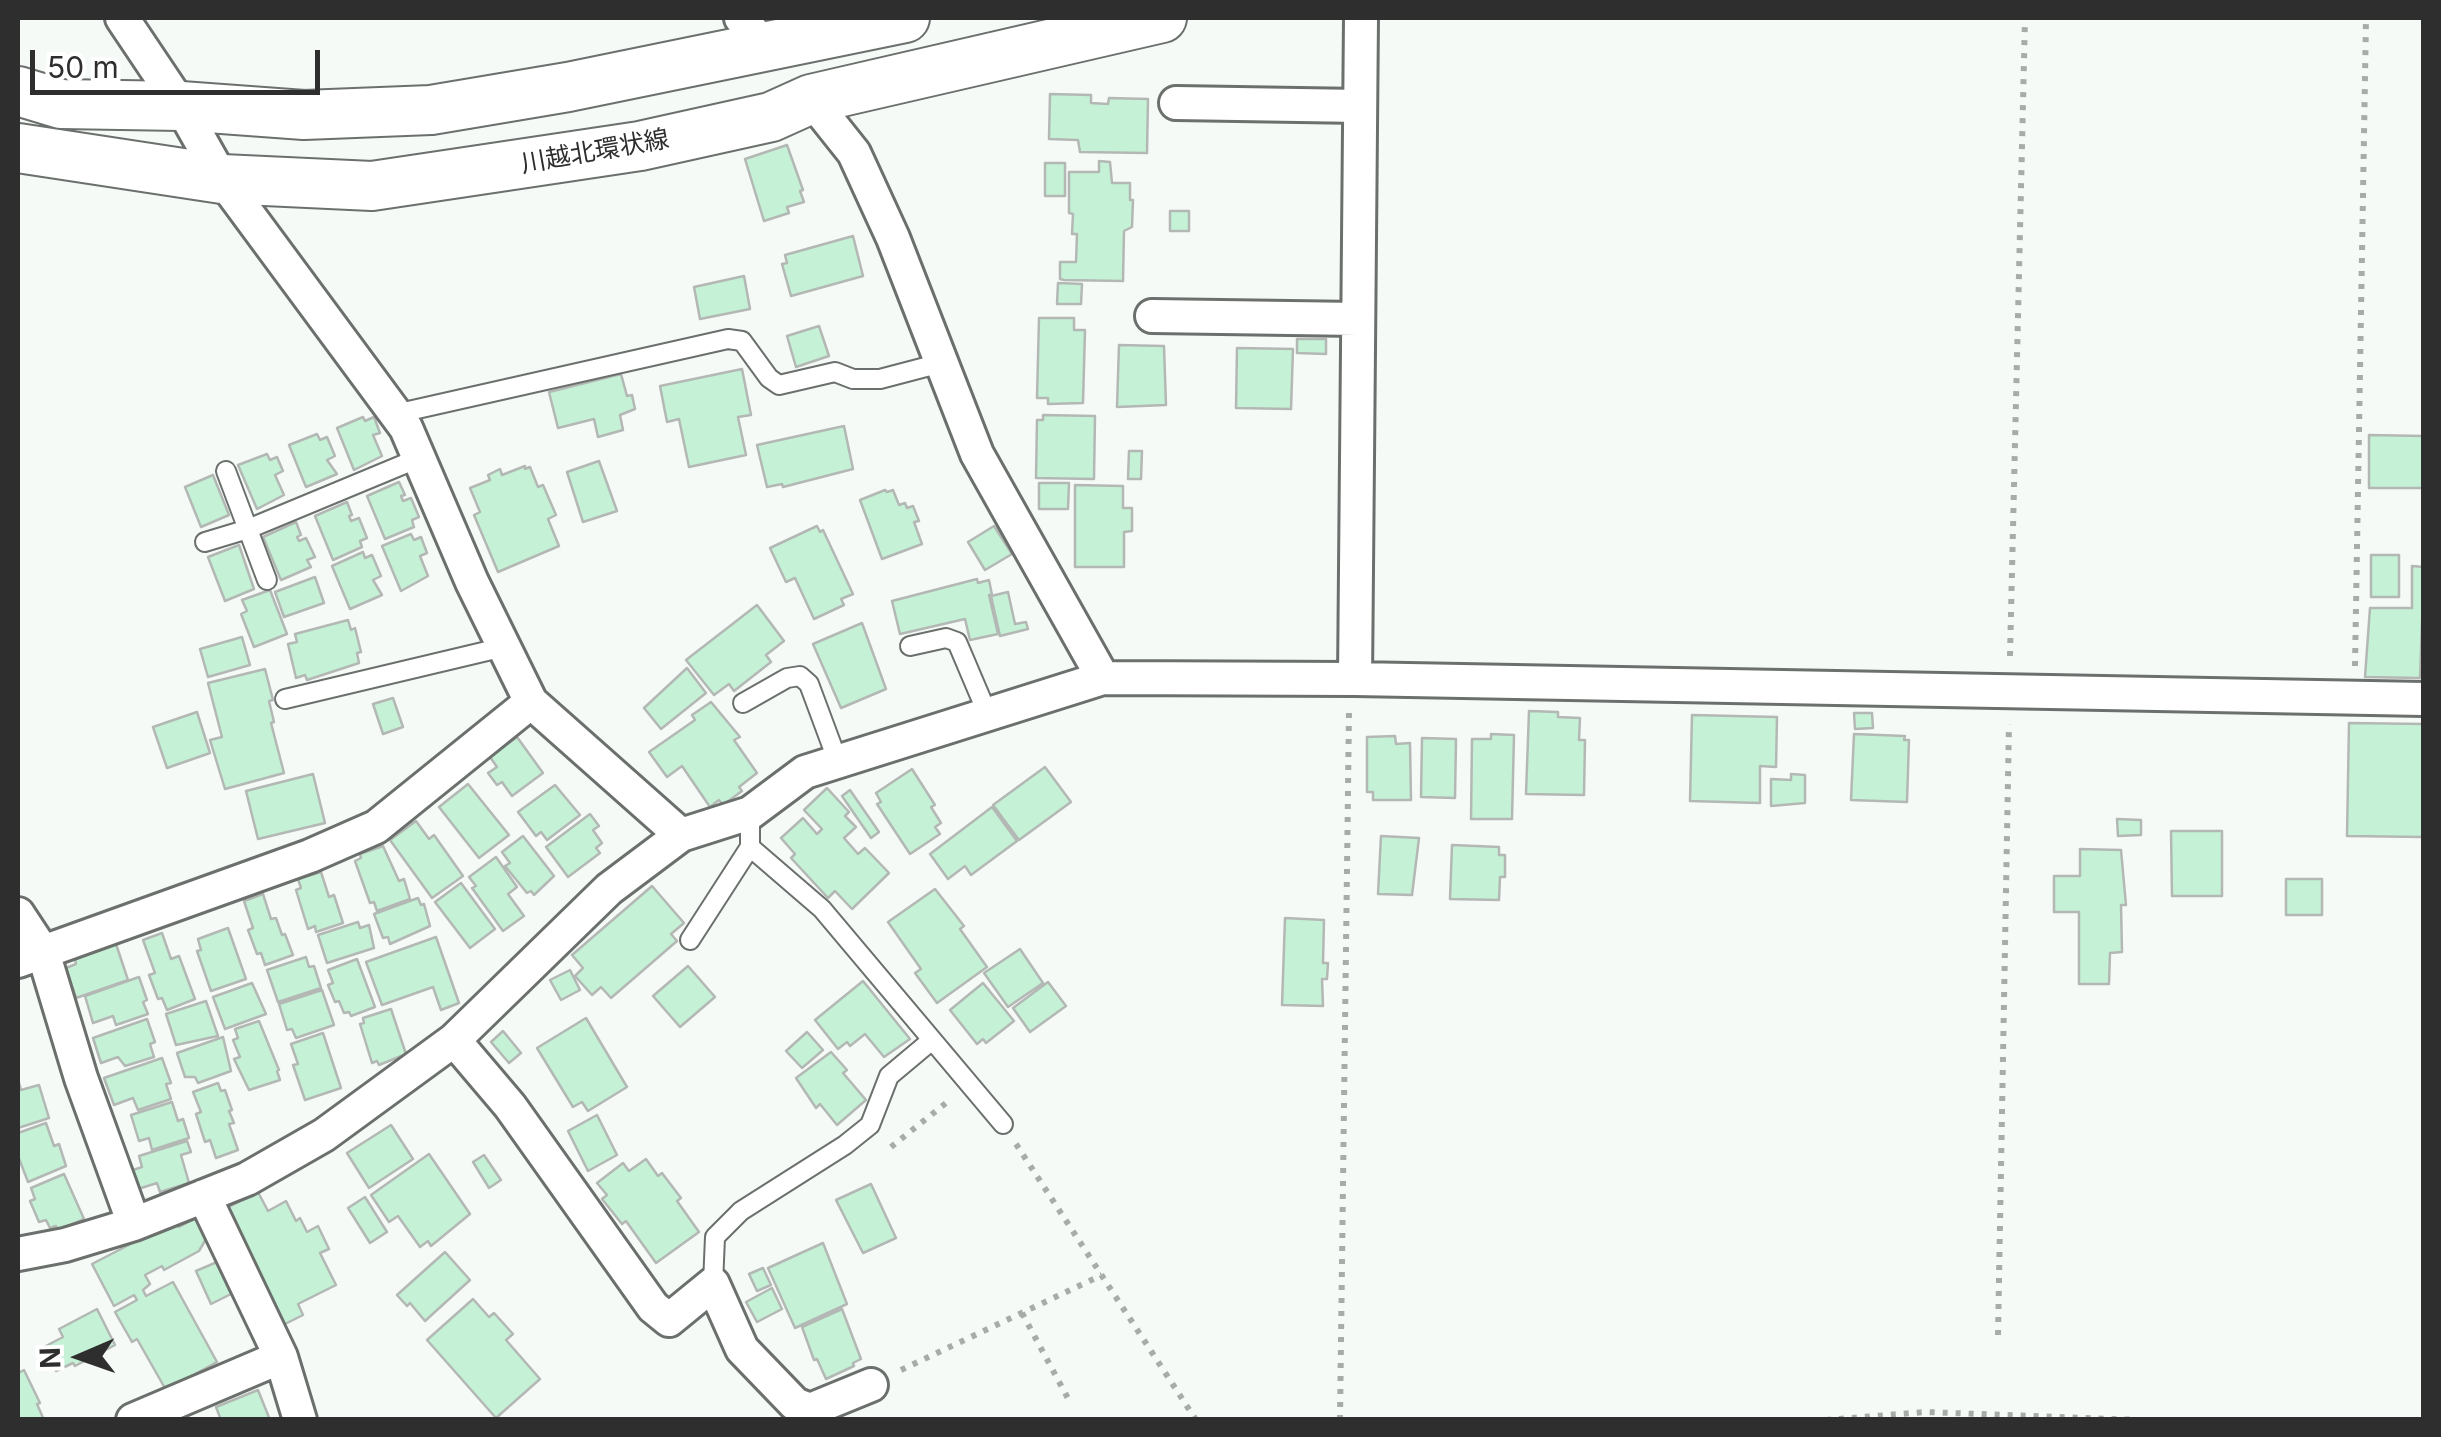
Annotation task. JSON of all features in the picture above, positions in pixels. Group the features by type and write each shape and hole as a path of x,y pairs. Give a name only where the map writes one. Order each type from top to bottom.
{"main road":[{"path":"18,91 62,104 182,106 304,115 431,110 754,33 905,18"},
{"name":"川越北環状線","path":"18,148 222,178 372,186 640,146 771,116 811,99 1162,18"}],"street":[{"path":"122,18 182,106 222,178 406,428 531,702 680,835"},
{"path":"1355,679 1360,18"},
{"path":"811,99 854,153 893,238 977,454 1103,678"},
{"path":"1176,104 1360,106"},
{"path":"1152,316 1358,319"},
{"path":"18,1254 65,1246 134,1224 246,1178 324,1135 454,1040 609,889 680,835 750,814 805,772 1103,678 2424,698"},
{"path":"30,956 310,856 376,826 531,702"},
{"path":"18,914 30,956 81,1078 134,1224"},
{"path":"454,1040 510,1106 654,1308 669,1320 713,1284 742,1349 796,1404 810,1410 870,1385"},
{"path":"204,1196 281,1358 300,1420"},
{"path":"133,1420 281,1358"}],"lane":[{"path":"395,414 728,339 742,342 769,378 779,384 834,372 853,379 880,380 941,363"},
{"path":"205,542 248,529 419,458"},
{"path":"226,471 267,580"},
{"path":"910,646 946,638 957,642 988,715"},
{"path":"285,699 504,647"},
{"path":"743,702 788,678 800,676 810,684 838,762"},
{"path":"690,940 750,847 750,814"},
{"path":"750,847 822,909 1002,1124"},
{"path":"713,1284 715,1237 740,1211 870,1125 888,1076 932,1040"}],"path":[{"path":"1998,1335 2026,18"},
{"path":"2355,698 2366,18"},
{"path":"1340,1420 1349,698 1355,679"},
{"path":"884,1152 969,1084"},
{"path":"1002,1124 1196,1420"},
{"path":"870,1385 1102,1275"},
{"path":"1022,1313 1071,1404"},
{"path":"1826,1420 1925,1412 2140,1420"}],"building":[{"path":"1050,94 1091,95 1091,103 1108,104 1109,98 1148,99 1147,153 1080,152 1078,140 1049,139"},
{"path":"787,145 804,202 787,207 789,213 764,221 745,159"},
{"path":"1099,161 1110,162 1112,183 1130,183 1132,227 1124,231 1123,281 1060,279 1060,262 1076,262 1077,234 1072,234 1073,214 1069,213 1069,172 1099,172"},
{"path":"1045,163 1065,163 1065,196 1045,196"},
{"path":"1170,211 1189,211 1189,231 1170,231"},
{"path":"853,236 863,276 791,296 782,264 787,263 785,255"},
{"path":"744,276 750,309 700,319 694,287"},
{"path":"1058,283 1082,284 1081,304 1057,304"},
{"path":"1039,318 1074,318 1074,330 1085,330 1083,403 1048,404 1048,398 1037,398"},
{"path":"819,326 829,356 796,367 787,336"},
{"path":"1297,339 1326,339 1326,354 1297,353"},
{"path":"1119,345 1164,346 1166,405 1117,407"},
{"path":"1237,348 1293,349 1291,409 1236,408"},
{"path":"742,369 751,415 738,417 746,455 689,467 679,419 667,422 660,386"},
{"path":"621,374 635,409 620,415 623,430 598,437 594,419 558,428 549,392"},
{"path":"1043,415 1095,416 1094,479 1036,478 1037,420 1043,420"},
{"path":"363,417 365,421 374,417 380,433 373,435 382,456 354,470 337,428"},
{"path":"844,426 853,469 783,487 767,487 757,445"},
{"path":"317,434 320,440 327,437 335,456 327,460 337,474 306,487 289,445"},
{"path":"2369,435 2424,436 2424,488 2369,488"},
{"path":"1129,451 1142,451 1141,479 1128,479"},
{"path":"267,454 270,460 277,457 283,471 275,475 284,495 257,509 238,465"},
{"path":"599,461 617,511 583,522 567,472"},
{"path":"530,467 538,487 543,485 556,515 548,519 559,546 498,572 474,515 480,512 470,488 490,480 488,475 500,469 502,475"},
{"path":"213,475 229,515 201,527 185,487"},
{"path":"399,482 405,495 401,496 403,501 411,498 419,517 412,520 414,527 385,539 367,496"},
{"path":"1039,483 1069,483 1068,509 1039,509"},
{"path":"1075,485 1123,486 1123,508 1132,508 1132,531 1124,532 1124,567 1075,567"},
{"path":"893,490 899,505 913,506 922,544 882,559 860,500"},
{"path":"347,502 351,521 359,518 367,538 360,541 362,547 333,560 315,516"},
{"path":"296,522 299,541 306,538 315,557 307,560 311,567 281,580 263,537"},
{"path":"817,526 820,532 823,530 853,594 841,599 844,605 814,619 795,578 786,582 770,548"},
{"path":"994,526 1012,554 985,570 968,542"},
{"path":"411,534 414,540 421,537 427,553 420,556 428,576 401,591 382,546"},
{"path":"239,545 254,589 225,601 208,557"},
{"path":"363,552 365,558 372,555 381,576 373,580 382,595 350,609 332,566"},
{"path":"2371,555 2399,555 2399,597 2371,597"},
{"path":"2412,566 2424,567 2420,678 2365,677 2370,608 2412,608"},
{"path":"315,577 324,603 284,617 275,592"},
{"path":"977,579 978,583 989,580 998,634 970,640 965,619 900,634 892,601"},
{"path":"270,590 287,634 254,647 241,614 247,611 242,600"},
{"path":"1008,592 1015,624 1026,622 1028,629 1000,636 991,596"},
{"path":"757,605 784,641 766,655 771,662 734,691 729,684 714,695 686,660"},
{"path":"348,620 351,630 355,628 361,652 357,653 359,663 307,680 305,675 296,678 288,644 297,642 295,634"},
{"path":"862,623 886,689 841,708 813,644"},
{"path":"242,637 250,665 208,677 200,649"},
{"path":"687,668 706,693 661,729 644,708"},
{"path":"265,669 273,700 269,701 274,722 271,723 284,773 225,789 210,740 222,737 208,683"},
{"path":"393,698 403,727 383,734 373,704"},
{"path":"711,702 740,737 734,740 757,773 723,805 719,800 710,807 682,766 667,777 649,752 695,720 692,715"},
{"path":"1529,711 1580,718 1579,740 1585,740 1584,795 1526,794"},
{"path":"197,712 210,753 167,768 153,727"},
{"path":"1854,713 1872,713 1873,728 1855,729"},
{"path":"1692,715 1777,717 1776,767 1760,766 1760,803 1690,801"},
{"path":"2349,723 2424,724 2423,837 2347,836"},
{"path":"1491,734 1514,735 1512,819 1471,819 1472,739 1491,739"},
{"path":"1854,734 1905,736 1904,740 1909,740 1907,802 1851,800"},
{"path":"1395,736 1396,744 1410,743 1411,800 1373,800 1373,792 1367,792 1367,737"},
{"path":"517,737 543,773 512,796 502,782 497,785 488,773 497,767 490,757"},
{"path":"1422,738 1456,739 1455,798 1421,797"},
{"path":"1045,767 1071,802 1019,840 993,805"},
{"path":"912,769 935,805 931,807 941,823 935,827 940,834 910,854 877,804 881,802 876,793"},
{"path":"313,774 325,823 258,839 246,791"},
{"path":"1791,774 1805,775 1805,803 1771,806 1771,779 1791,780"},
{"path":"468,784 509,835 479,858 439,807"},
{"path":"555,785 580,815 547,840 541,832 536,836 518,812"},
{"path":"827,788 849,812 845,816 856,827 844,838 858,854 865,848 889,873 852,909 835,891 828,898 791,858 795,854 781,838 803,818 817,834 822,829 804,810"},
{"path":"850,790 879,832 871,838 842,796"},
{"path":"992,807 1017,841 971,875 965,866 948,879 930,854"},
{"path":"590,814 599,826 593,830 602,843 596,848 600,853 568,877 546,847"},
{"path":"2117,819 2141,820 2141,835 2118,836"},
{"path":"416,821 429,839 434,835 463,876 432,898 390,840"},
{"path":"2171,831 2222,831 2222,896 2172,896"},
{"path":"523,836 554,876 534,895 531,891 527,893 505,866 510,863 502,852"},
{"path":"1381,836 1419,838 1412,895 1378,894"},
{"path":"1452,845 1499,847 1499,855 1505,855 1505,877 1500,877 1499,900 1450,899"},
{"path":"383,846 399,881 404,879 410,899 377,911 374,902 370,903 355,861 361,858 360,854"},
{"path":"2080,849 2121,850 2126,905 2121,905 2122,952 2110,953 2109,984 2079,984 2079,912 2054,912 2054,876 2080,876"},
{"path":"496,857 517,887 508,894 524,916 503,931 472,888 476,886 469,877"},
{"path":"321,872 343,923 316,932 315,926 308,929 296,890 301,888 298,879"},
{"path":"2286,879 2322,879 2322,915 2286,915"},
{"path":"461,883 495,929 470,948 435,902"},
{"path":"652,886 684,923 671,934 677,941 611,998 601,987 592,995 575,976 583,968 572,955"},
{"path":"935,889 964,926 960,929 987,967 937,1003 915,973 921,969 888,922"},
{"path":"263,894 271,919 276,918 293,955 265,965 248,930 253,928 244,901"},
{"path":"418,898 424,904 430,926 390,944 388,937 383,938 374,914"},
{"path":"1285,918 1324,920 1323,963 1328,963 1327,979 1322,979 1323,1006 1282,1005"},
{"path":"358,922 360,928 369,925 374,948 327,963 318,935"},
{"path":"228,928 246,979 211,991 197,951 201,950 198,939"},
{"path":"162,933 171,959 179,956 195,999 167,1010 149,975 155,973 143,940"},
{"path":"436,937 459,1003 441,1010 433,987 382,1005 366,962"},
{"path":"116,944 128,980 76,998 66,968 76,964 75,959"},
{"path":"1020,949 1043,983 1008,1007 984,973"},
{"path":"306,957 309,967 314,966 321,988 278,1002 267,970"},
{"path":"357,959 375,1007 351,1016 344,1013 339,1001 335,1002 328,985 333,983 328,970"},
{"path":"688,966 715,997 680,1027 653,996"},
{"path":"570,970 580,990 561,1000 550,980"},
{"path":"139,977 148,1014 116,1025 113,1016 93,1023 85,996"},
{"path":"863,981 910,1039 884,1057 865,1034 850,1046 847,1042 838,1049 815,1020"},
{"path":"1048,982 1066,1006 1030,1032 1013,1008"},
{"path":"252,983 266,1014 225,1029 213,997"},
{"path":"983,983 1014,1021 986,1043 983,1039 977,1044 950,1010"},
{"path":"322,990 334,1025 296,1038 292,1029 287,1030 279,1004"},
{"path":"206,1001 218,1036 176,1045 166,1014"},
{"path":"391,1009 406,1054 379,1065 377,1061 372,1063 360,1024 364,1023 363,1018"},
{"path":"586,1018 627,1087 588,1111 582,1102 573,1107 537,1048"},
{"path":"147,1019 155,1042 150,1044 154,1057 125,1066 118,1057 101,1063 93,1038"},
{"path":"259,1021 280,1080 249,1090 234,1059 240,1057 233,1040 238,1038 235,1029"},
{"path":"503,1031 521,1053 509,1063 491,1042"},
{"path":"807,1032 823,1050 802,1068 786,1051"},
{"path":"323,1033 341,1088 305,1100 293,1065 298,1064 291,1044"},
{"path":"223,1037 231,1071 198,1083 195,1077 185,1077 177,1053"},
{"path":"831,1052 866,1100 837,1125 820,1104 816,1108 796,1078"},
{"path":"162,1058 171,1083 166,1084 171,1099 138,1110 133,1098 114,1105 104,1078"},
{"path":"18,1079 21,1090 39,1085 49,1118 18,1128"},
{"path":"218,1083 232,1110 229,1111 234,1123 229,1124 238,1150 216,1158 210,1140 205,1142 196,1114 201,1112 193,1092"},
{"path":"172,1102 189,1138 152,1150 149,1138 139,1141 131,1115"},
{"path":"597,1115 617,1155 588,1171 568,1131"},
{"path":"46,1123 66,1166 28,1182 18,1156 18,1133"},
{"path":"391,1125 413,1159 369,1188 347,1153"},
{"path":"187,1141 191,1152 181,1155 189,1183 160,1192 157,1183 138,1189 133,1170 142,1167 139,1156"},
{"path":"429,1154 470,1214 431,1246 428,1241 420,1247 398,1216 389,1222 371,1195"},
{"path":"484,1155 501,1180 489,1188 473,1162"},
{"path":"646,1159 681,1198 677,1201 699,1232 656,1263 626,1221 622,1224 602,1199 607,1195 597,1183 623,1163 629,1171"},
{"path":"64,1174 84,1219 57,1231 46,1220 39,1222 30,1201 35,1199 31,1188"},
{"path":"871,1184 896,1238 863,1253 836,1200"},
{"path":"258,1192 268,1211 286,1201 307,1232 318,1226 329,1249 320,1253 336,1285 298,1304 303,1315 281,1326 238,1230 223,1210"},
{"path":"365,1197 387,1232 370,1243 348,1208"},
{"path":"196,1218 206,1239 199,1251 164,1270 162,1266 145,1275 150,1284 143,1290 146,1296 173,1282 217,1362 166,1390 137,1339 132,1342 115,1312 137,1300 134,1295 114,1306 92,1264 175,1221 179,1227"},
{"path":"823,1243 847,1304 795,1328 768,1268"},
{"path":"445,1252 470,1280 425,1321 397,1295"},
{"path":"217,1262 231,1294 211,1304 196,1271"},
{"path":"763,1268 771,1285 757,1291 749,1274"},
{"path":"772,1288 782,1309 757,1322 746,1302"},
{"path":"473,1299 489,1317 494,1313 513,1334 506,1340 540,1379 496,1418 427,1340"},
{"path":"97,1309 115,1345 75,1366 73,1363 56,1371 44,1347 63,1337 59,1329"},
{"path":"842,1309 861,1359 826,1379 802,1327"},
{"path":"24,1370 44,1420 18,1420 18,1373"},
{"path":"258,1390 270,1420 221,1420 216,1407"}]}
